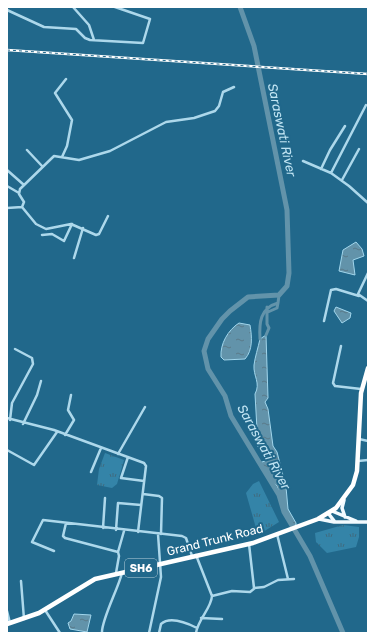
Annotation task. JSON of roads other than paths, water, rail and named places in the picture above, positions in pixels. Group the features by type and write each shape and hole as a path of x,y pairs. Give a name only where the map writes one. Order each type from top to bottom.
{"highway":[{"name":"Grand Trunk Road","path":"8,624 24,620 45,610 86,584 116,573 249,544 318,519 330,512 344,500 355,479 358,461 361,389 366,382 368,368"}],"main road":[{"path":"344,500 342,508 345,516"},
{"path":"330,512 345,516 357,522"},
{"path":"330,512 336,522"},
{"path":"318,519 336,522 368,522"}],"street":[{"path":"73,7 89,25 94,40"},
{"path":"7,10 44,26 76,29 85,38 137,43 144,41 150,19 115,7"},
{"path":"62,157 68,145 72,120 55,93 66,79"},
{"path":"19,193 24,185 54,156 73,160 83,159 110,151 166,122 194,118 215,111 219,106 223,92 234,86"},
{"path":"331,173 366,105"},
{"path":"321,169 344,126"},
{"path":"342,180 358,149"},
{"path":"27,150 42,166"},
{"path":"303,162 331,173 342,180 368,203"},
{"path":"7,170 24,185"},
{"path":"7,186 19,193 24,202 22,207"},
{"path":"7,208 22,207"},
{"path":"22,207 36,224 46,229 72,224 95,235 99,235 108,216"},
{"path":"42,235 52,234 64,241 72,224"},
{"path":"74,258 83,228"},
{"path":"359,296 359,291 368,273"},
{"path":"324,321 331,290 336,289 359,296 368,301"},
{"path":"341,346 333,384 335,386 361,389"},
{"path":"7,423 14,399 33,364 32,358 14,349"},
{"path":"23,424 36,398 41,381"},
{"path":"65,434 73,422 68,410 71,395"},
{"path":"118,454 145,407"},
{"path":"7,408 11,410"},
{"path":"8,419 65,434 145,464 138,532"},
{"path":"7,450 34,465 58,432"},
{"path":"359,439 368,441"},
{"path":"91,472 101,448"},
{"path":"128,457 121,478 144,481"},
{"path":"358,461 368,460"},
{"path":"143,494 159,496 162,498 159,534 159,564 161,577 149,633"},
{"path":"103,528 105,498"},
{"path":"116,530 118,503 141,505"},
{"path":"54,551 34,544 33,538 43,520 186,538 212,596 211,602 196,628 196,633"},
{"path":"66,523 63,536 65,538 118,552"},
{"path":"116,573 119,556 118,552 124,530"},
{"path":"277,534 288,579"},
{"path":"249,544 253,585 255,588"},
{"path":"102,633 102,625 113,600 122,572"},
{"path":"212,596 232,591 250,592 255,588 264,587 278,580 294,579"},
{"path":"21,581 24,620"},
{"path":"45,610 60,633"},
{"path":"7,611 10,615 8,624"},
{"path":"201,618 222,619"},
{"path":"159,633 161,624 166,621 184,622 196,628"}],"water":[{"path":"356,242 362,249 364,256 353,260 355,275 339,271 343,250"},
{"path":"336,307 351,313 350,318 342,323 334,311"},
{"path":"239,323 250,325 251,347 248,355 245,359 224,360 221,357 223,342 231,329"},
{"path":"266,335 268,398 265,402 268,409 273,446 277,452 286,487 288,509 296,523 296,525 293,526 284,512 277,486 269,479 259,463 265,461 261,450 258,447 255,394 257,390 257,383 254,365 260,339"},
{"path":"74,614 91,615 87,632 70,629 68,623 71,621"}],"waterway":[{"name":"Saraswati River","path":"240,7 254,46 287,210 289,273 287,286 279,295 248,297 230,311 222,319 208,339 204,351 208,369 225,396 231,416 279,495 284,512 310,556 343,633"},
{"path":"260,339 260,327 264,312 267,308 278,303 279,295"},
{"path":"268,312 277,308 278,303"},
{"path":"266,335 269,328 267,324 267,307"}],"railway":[{"path":"7,50 368,74"}]}
